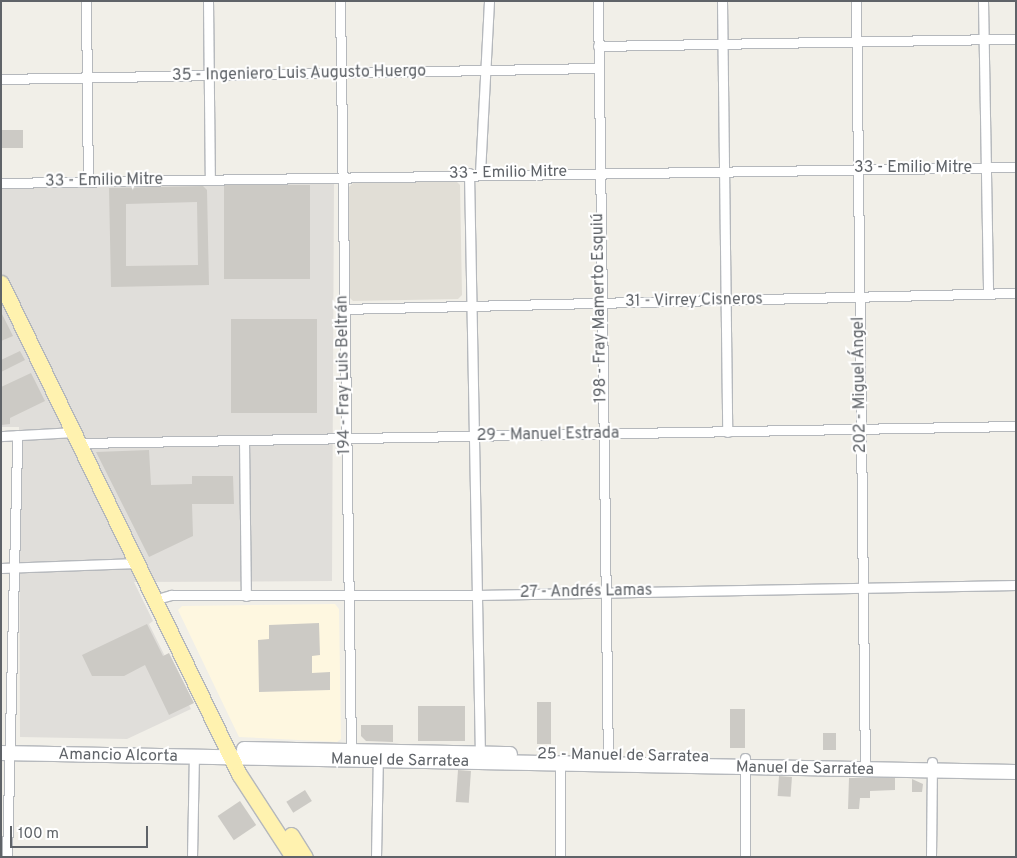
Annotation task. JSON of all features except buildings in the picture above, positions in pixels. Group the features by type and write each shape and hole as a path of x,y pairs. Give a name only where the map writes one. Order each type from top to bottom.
{"main road":[{"path":"1,283 232,753 239,774 293,857"},
{"path":"6,749 232,753 351,750 378,755"},
{"name":"Amancio Alcorta","path":"6,749 194,757 232,753"},
{"path":"232,753 305,857"},
{"name":"Manuel de Sarratea","path":"232,753 480,758 560,764 608,760 932,766 1016,772"},
{"name":"25 - Manuel de Sarratea","path":"480,758 608,760"},
{"path":"932,766 1016,763"}],"street":[{"path":"86,1 88,181"},
{"path":"208,1 210,178"},
{"name":"194 - Fray Luis Beltrán","path":"340,1 339,176 346,439 351,750"},
{"path":"480,173 489,1"},
{"name":"198 - Fray Mamerto Esquiú","path":"598,1 598,172 608,760"},
{"path":"722,1 727,432"},
{"name":"202 - Miguel Ángel","path":"856,1 865,765"},
{"path":"983,1 988,294"},
{"path":"598,46 722,46 1016,39"},
{"name":"35 - Ingeniero Luis Augusto Huergo","path":"1,79 209,74 486,72 597,68"},
{"name":"33 - Emilio Mitre","path":"1,183 469,173 1016,167"},
{"path":"469,173 472,437 478,595 480,758"},
{"name":"31 - Virrey Cisneros","path":"342,308 472,308 1016,293"},
{"name":"29 - Manuel Estrada","path":"1,436 244,440 346,439 1016,426"},
{"path":"7,857 6,749 15,568 17,436"},
{"path":"244,440 246,596"},
{"path":"1,568 138,563"},
{"name":"27 - Andrés Lamas","path":"157,599 171,595 478,595 862,585 1016,585"},
{"path":"376,857 378,755"},
{"path":"192,857 194,757"},
{"path":"745,763 745,857"},
{"path":"560,764 560,857"},
{"path":"931,857 932,766"}],"shaded area":[{"path":"334,181 332,581 134,582 153,621 149,624 191,709 127,739 20,737 19,427 1,427 1,188"},
{"path":"456,181 460,185 462,295 458,299 353,301 349,297 349,187 353,183"},
{"path":"335,604 339,609 341,739 337,742 239,737 178,610 182,606"}]}
